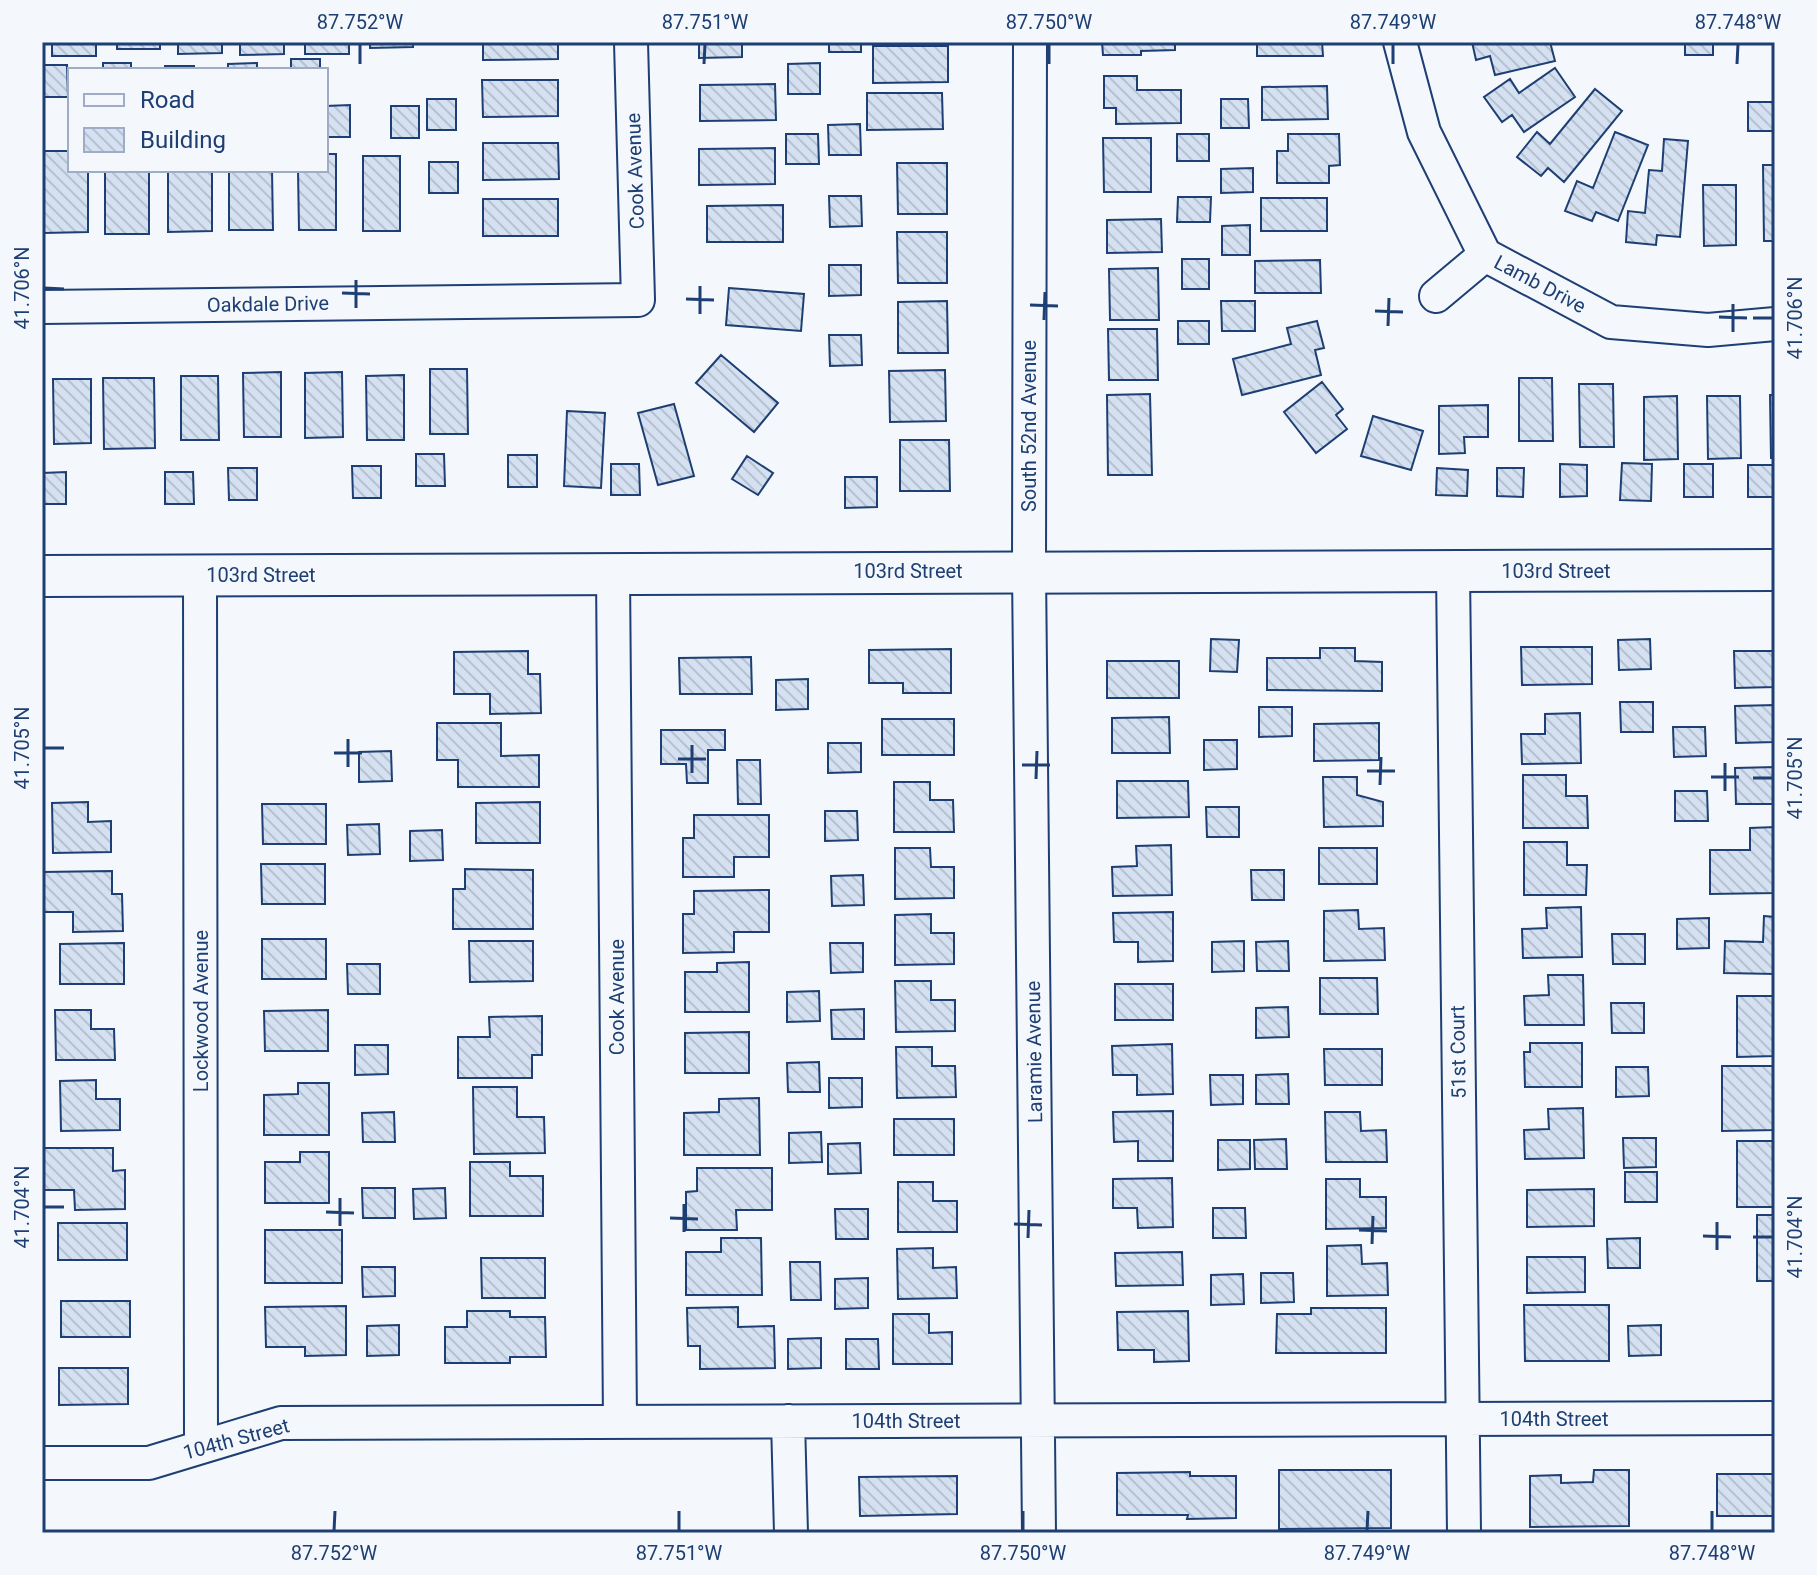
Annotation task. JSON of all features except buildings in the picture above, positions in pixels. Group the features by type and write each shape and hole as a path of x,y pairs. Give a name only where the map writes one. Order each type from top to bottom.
{"main road":[{"name":"103rd Street","path":"42,576 1775,570"}],"street":[{"name":"Cook Avenue","path":"631,42 638,300"},
{"name":"South 52nd Avenue","path":"1029,571 1030,42"},
{"name":"Lamb Drive","path":"1400,42 1424,132 1485,255 1611,322 1708,330 1775,324"},
{"path":"1436,296 1485,255"},
{"name":"Oakdale Drive","path":"42,307 638,300"},
{"name":"Laramie Avenue","path":"1029,571 1039,1533"},
{"name":"51st Court","path":"1453,571 1464,1533"},
{"name":"Cook Avenue","path":"613,573 620,1422"},
{"name":"Lockwood Avenue","path":"200,575 201,1446"},
{"name":"104th Street","path":"42,1463 149,1463 281,1423 1775,1418"},
{"path":"788,1421 791,1533"}]}
